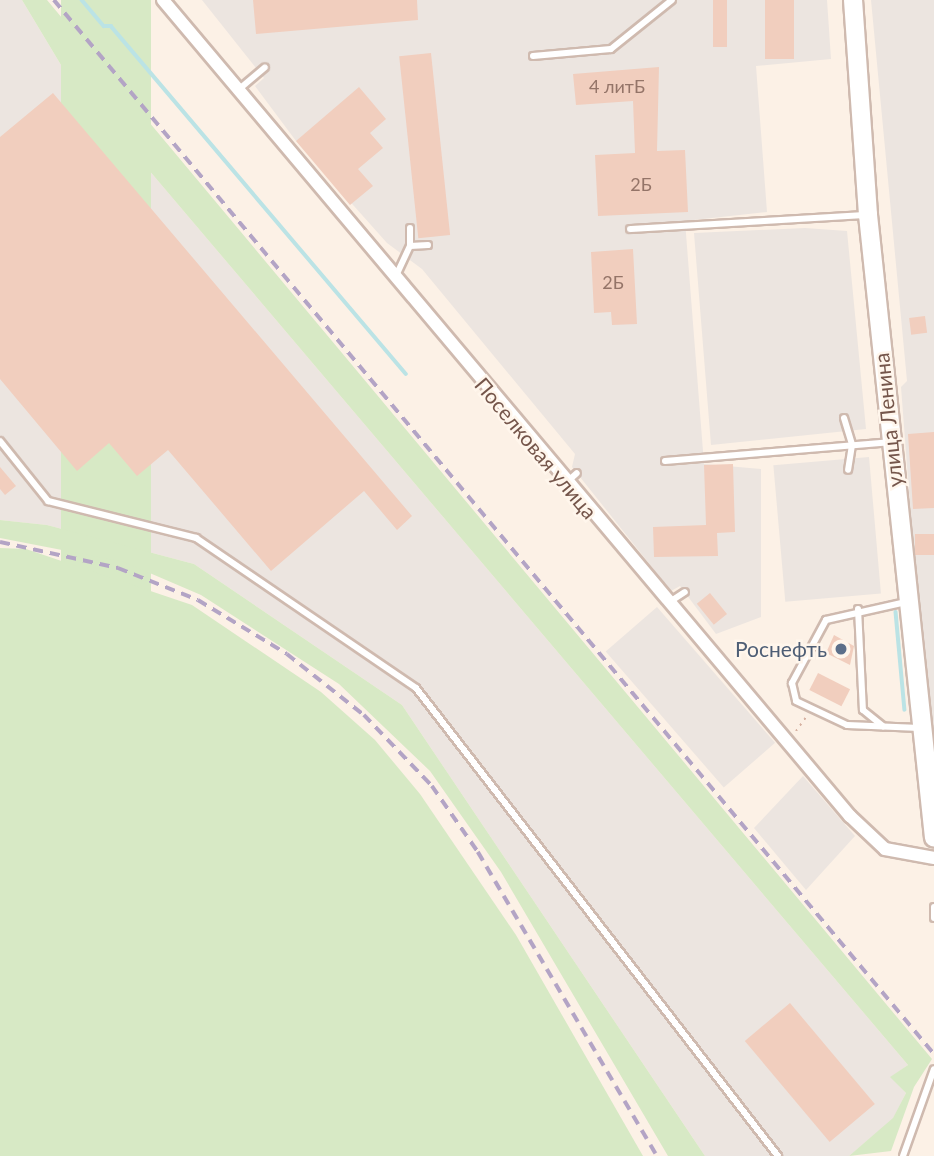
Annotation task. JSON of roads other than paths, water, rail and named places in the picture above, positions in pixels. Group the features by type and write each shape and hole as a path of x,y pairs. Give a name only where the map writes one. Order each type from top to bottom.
{"street":[{"name":"Поселковая улица","path":"163,0 666,604 786,743 885,849 934,858"},
{"name":"улица Ленина","path":"853,0 868,215 906,601 934,838"}],"lane":[{"path":"533,56 611,49 672,0"},
{"path":"239,90 265,67"},
{"path":"630,229 868,215"},
{"path":"394,279 410,246 410,228"},
{"path":"410,246 428,245"},
{"path":"844,418 852,445 848,470"},
{"path":"0,441 48,500 195,538 416,688 778,1156"},
{"path":"665,461 890,442"},
{"path":"565,483 577,473"},
{"path":"666,604 685,592"},
{"path":"906,601 858,609 826,620 792,683 796,701 847,725 920,727"},
{"path":"858,609 863,710 883,726"},
{"path":"934,907 934,918"},
{"path":"907,1154 934,1069"}],"waterway":[{"path":"82,0 104,26 111,26 406,374"},
{"path":"896,612 905,710"}],"railway":[{"path":"54,0 934,1054"},
{"path":"0,542 118,568 198,600 287,654 364,715 432,786 478,852 657,1156"}],"place":[{"name":"Роснефть","path":"841,649"}]}
